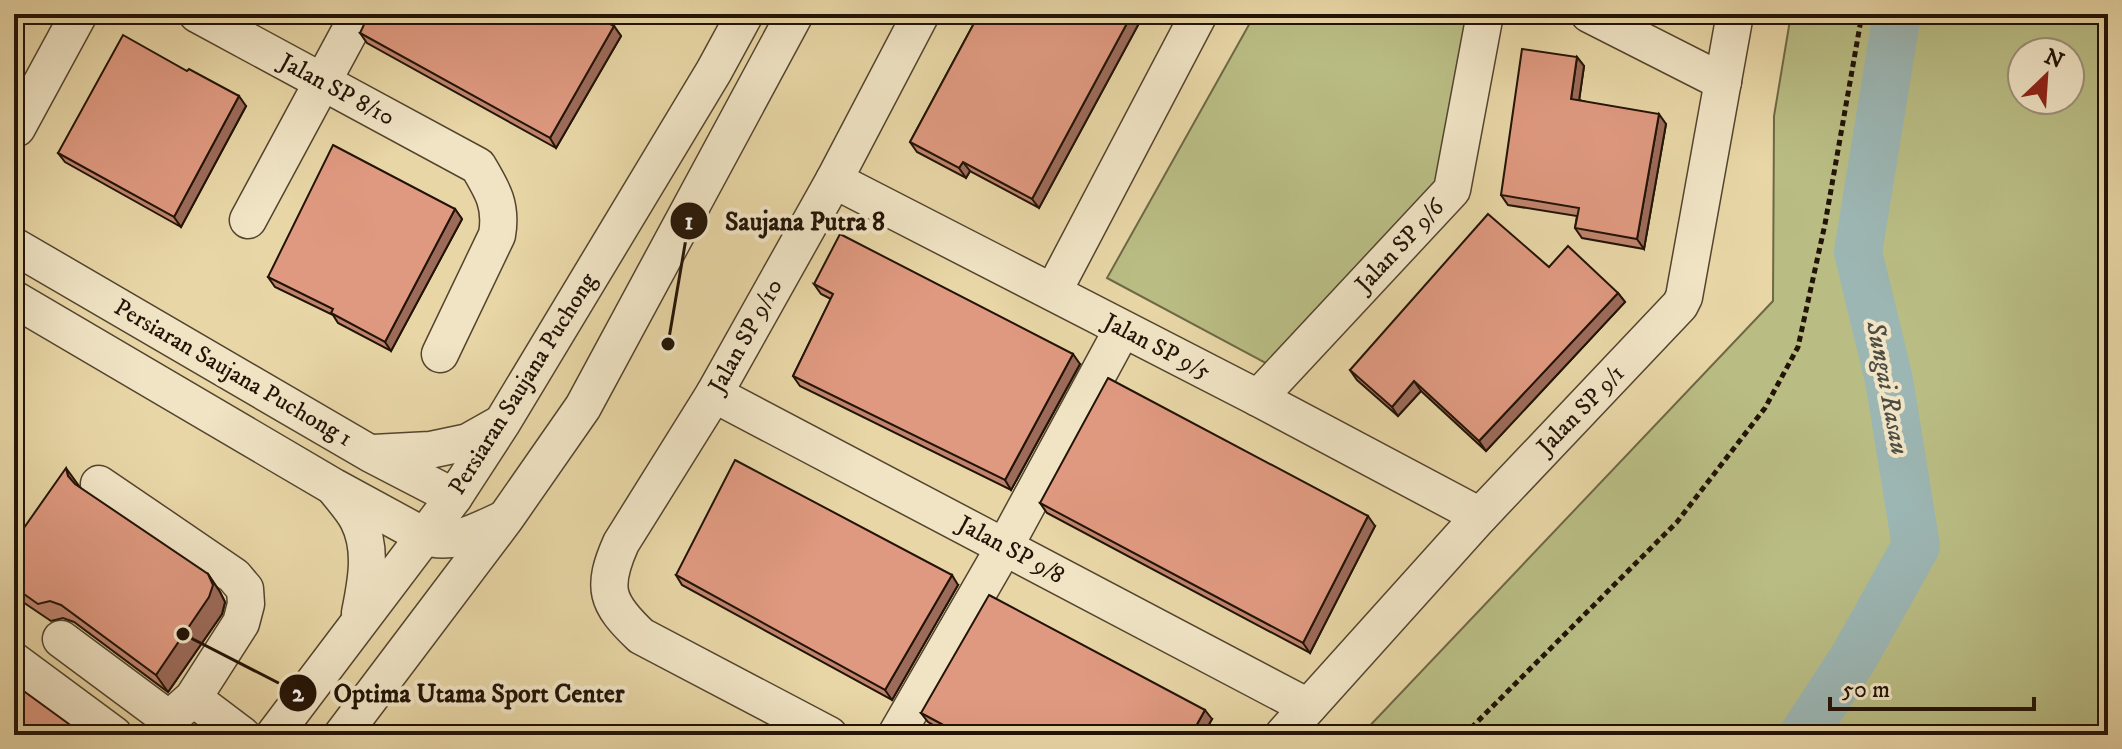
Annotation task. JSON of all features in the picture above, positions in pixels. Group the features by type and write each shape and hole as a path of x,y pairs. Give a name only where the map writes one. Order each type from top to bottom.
{"street":[{"path":"17,128 79,14"},
{"name":"Jalan SP 8/10","path":"197,14 478,166 493,191 501,216 497,235 440,354"},
{"path":"248,220 359,14"},
{"name":"Persiaran Saujana Puchong","path":"274,735 454,497 502,423 714,71 745,14"},
{"path":"342,735 505,519 583,407 795,14"},
{"name":"Jalan SP 9/10","path":"829,735 641,636 622,618 609,596 609,569 621,543 714,394 834,180 921,14"},
{"path":"1053,292 1199,14"},
{"name":"Jalan SP 9/6","path":"1258,398 1452,190 1485,14"},
{"path":"1589,14 1723,82"},
{"name":"Jalan SP 9/1","path":"1283,735 1480,516 1683,301 1735,14"},
{"name":"Jalan SP 9/5","path":"834,180 1480,516"},
{"name":"Persiaran Saujana Puchong 1","path":"14,246 371,454 454,497"},
{"name":"Persiaran Saujana Puchong 1","path":"14,299 334,487 424,536"},
{"path":"896,735 1005,546 1122,330"},
{"name":"Jalan SP 9/8","path":"714,394 1308,707"},
{"path":"371,454 430,450 468,442 502,423"},
{"path":"61,639 162,714 174,715 193,698 241,623 246,604 245,589 234,576 99,484"},
{"path":"334,487 359,521 369,570 359,619"},
{"path":"444,602 462,549 462,515 454,497"},
{"path":"424,536 436,540 462,537 505,519"},
{"path":"14,661 114,735"},
{"path":"193,698 242,735"}],"path":[{"path":"1464,735 1677,522 1765,408 1798,347 1825,224 1862,14"}],"green space":[{"path":"1255,14 1478,14 1449,177 1275,368 1107,278"},
{"path":"1791,14 2108,14 2108,735 1361,735 1773,301 1774,116"}],"building":[{"path":"369,14 591,14 614,26 550,138 360,33"},
{"path":"979,14 1132,14 1032,199 963,162 959,168 910,142"},
{"path":"123,35 239,96 174,217 58,153"},
{"path":"1522,49 1577,57 1571,99 1659,114 1637,239 1575,228 1579,208 1501,195"},
{"path":"333,145 455,209 385,342 331,313 333,309 268,277"},
{"path":"1488,214 1549,267 1568,246 1618,293 1479,441 1414,381 1392,407 1350,370"},
{"path":"840,234 1073,354 1005,480 793,376 833,294 814,284"},
{"path":"1108,378 1368,516 1303,643 1040,503"},
{"path":"735,460 952,575 885,690 676,575"},
{"path":"66,468 75,484 208,574 213,585 209,597 156,675 61,605 50,601 38,604 14,587 14,542"},
{"path":"989,595 1205,710 1191,735 962,735 921,713"},
{"path":"14,684 84,735 14,735"}],"waterway":[{"name":"Sungai Rasau","path":"1803,735 1854,657 1916,546 1889,380 1858,252 1897,14"}],"place":[{"name":"Saujana Putra 8","path":"668,344"},
{"name":"Optima Utama Sport Center","path":"183,634"}]}
